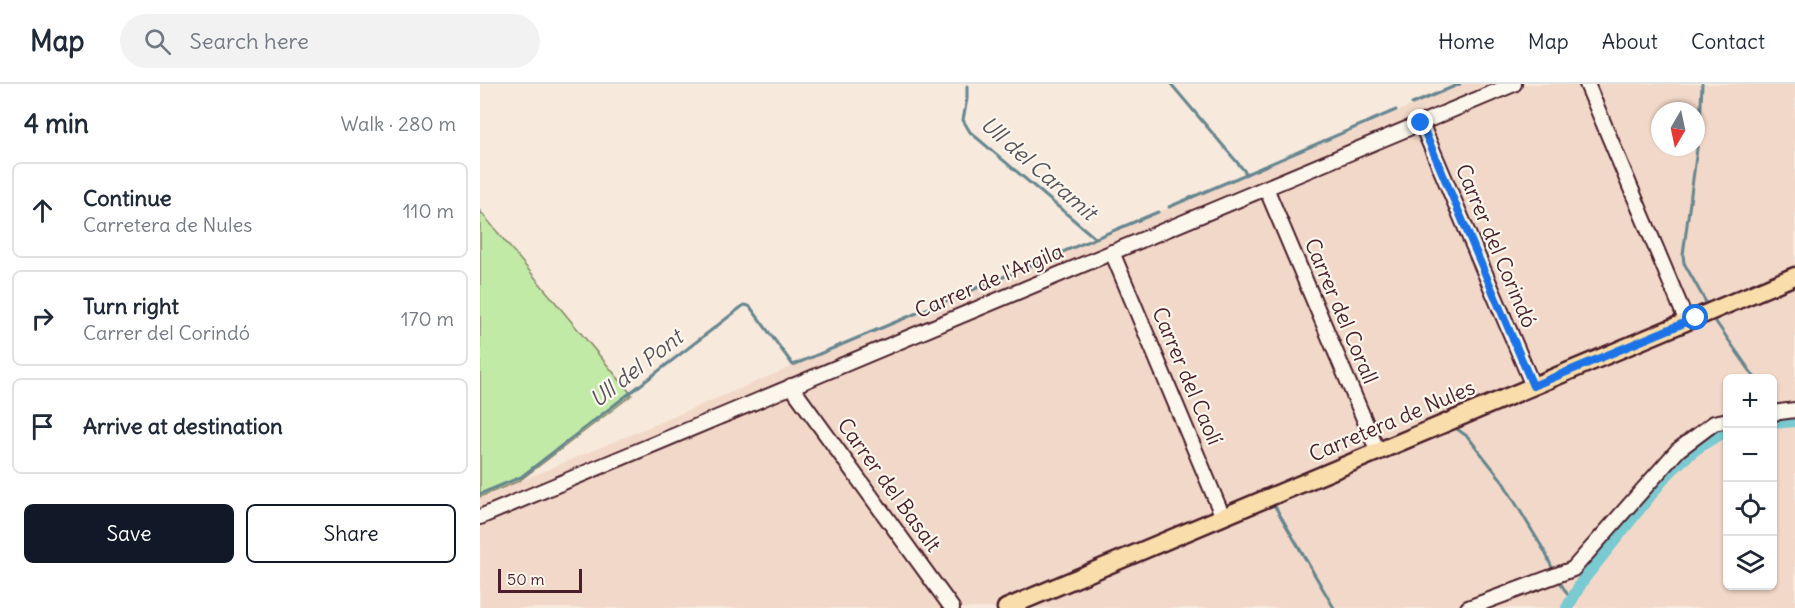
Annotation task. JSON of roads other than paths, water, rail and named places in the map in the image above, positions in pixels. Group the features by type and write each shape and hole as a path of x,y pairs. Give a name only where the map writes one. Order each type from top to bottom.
{"main road":[{"name":"Carretera de Nules","path":"1006,608 1795,276"}],"street":[{"name":"Carrer de l'Argila","path":"480,517 1514,84"},
{"path":"1587,84 1687,322"},
{"name":"Carrer del Corindó","path":"1421,123 1533,386"},
{"name":"Carrer del Corall","path":"1266,188 1378,452"},
{"name":"Carrer del Caolí","path":"1112,252 1223,517"},
{"name":"Carrer del Basalt","path":"791,386 952,608"},
{"path":"1777,412 1795,410"},
{"path":"1468,608 1573,569 1678,450 1714,423 1723,421"}],"waterway":[{"path":"1171,84 1247,174"},
{"path":"1412,104 1460,84"},
{"path":"1702,84 1700,126 1683,255 1684,263 1708,306"},
{"name":"Ull del Caramit","path":"967,86 963,120 970,132 1095,238"},
{"path":"1169,207 1396,110"},
{"name":"Ull del Pont","path":"480,494 521,477 744,305 751,308 793,365 1158,212"},
{"path":"1716,322 1752,374"},
{"path":"1777,423 1795,421"},
{"path":"1453,426 1468,437 1501,479 1545,552 1554,572"},
{"path":"1710,434 1725,428"},
{"path":"1567,608 1583,580 1665,477 1694,451 1723,434"},
{"name":"Ull del Caramit","path":"1273,503 1334,608"},
{"path":"1563,608 1578,580 1636,508"},
{"path":"1561,584 1571,600"}]}
